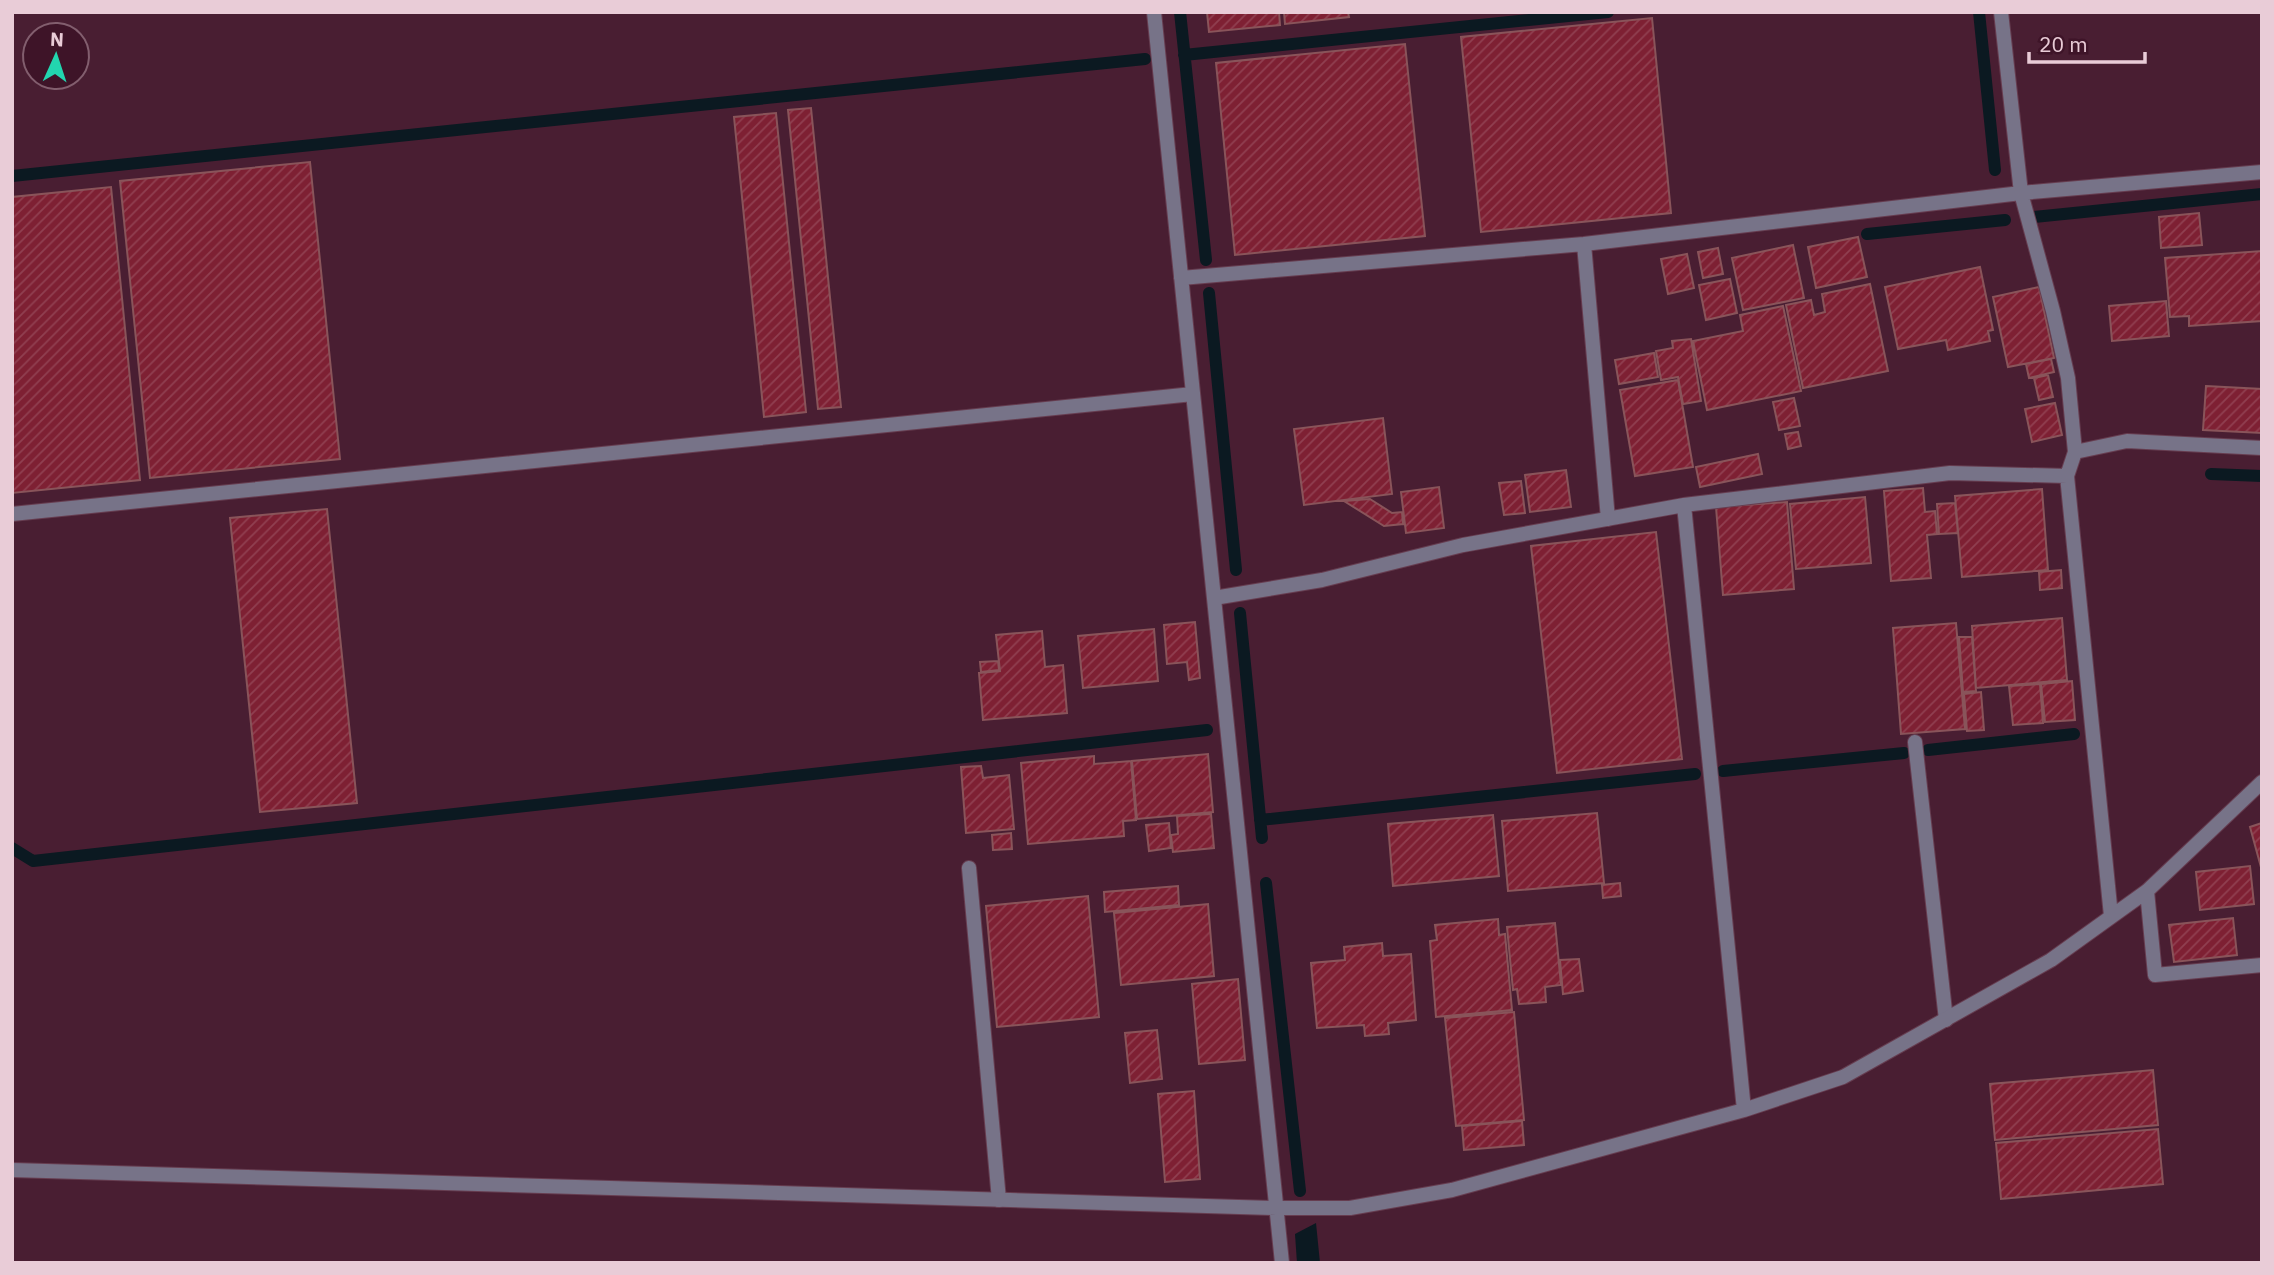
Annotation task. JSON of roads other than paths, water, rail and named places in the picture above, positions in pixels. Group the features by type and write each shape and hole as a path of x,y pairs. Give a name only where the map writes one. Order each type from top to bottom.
{"street":[{"path":"1154,12 1282,1263"},
{"path":"2001,12 2021,193 2068,378 2075,452 2067,476 2111,916"},
{"path":"1181,278 1584,244 2021,193 2262,172"},
{"path":"1584,244 1608,519"},
{"path":"12,514 1193,394"},
{"path":"2075,452 2127,441 2262,448"},
{"path":"1214,598 1322,580 1463,545 1684,505 1950,473 2067,476"},
{"path":"1684,505 1744,1110"},
{"path":"1915,741 1946,1020"},
{"path":"12,1170 1276,1208 1350,1208 1452,1191 1744,1110 1843,1077 2051,960 2147,891 2262,782"},
{"path":"969,868 999,1200"},
{"path":"2147,891 2155,975 2262,965"}],"waterway":[{"path":"1180,12 1206,260"},
{"path":"1184,55 1608,12"},
{"path":"1979,12 1995,170"},
{"path":"12,176 1145,59"},
{"path":"2034,217 2262,194"},
{"path":"1867,234 2005,220"},
{"path":"1209,293 1236,570"},
{"path":"2211,474 2262,476"},
{"path":"1240,613 1262,838"},
{"path":"12,848 33,861 1207,730"},
{"path":"1928,750 2074,734"},
{"path":"1723,771 1904,753"},
{"path":"1260,820 1695,774"},
{"path":"1266,883 1300,1191"}]}
